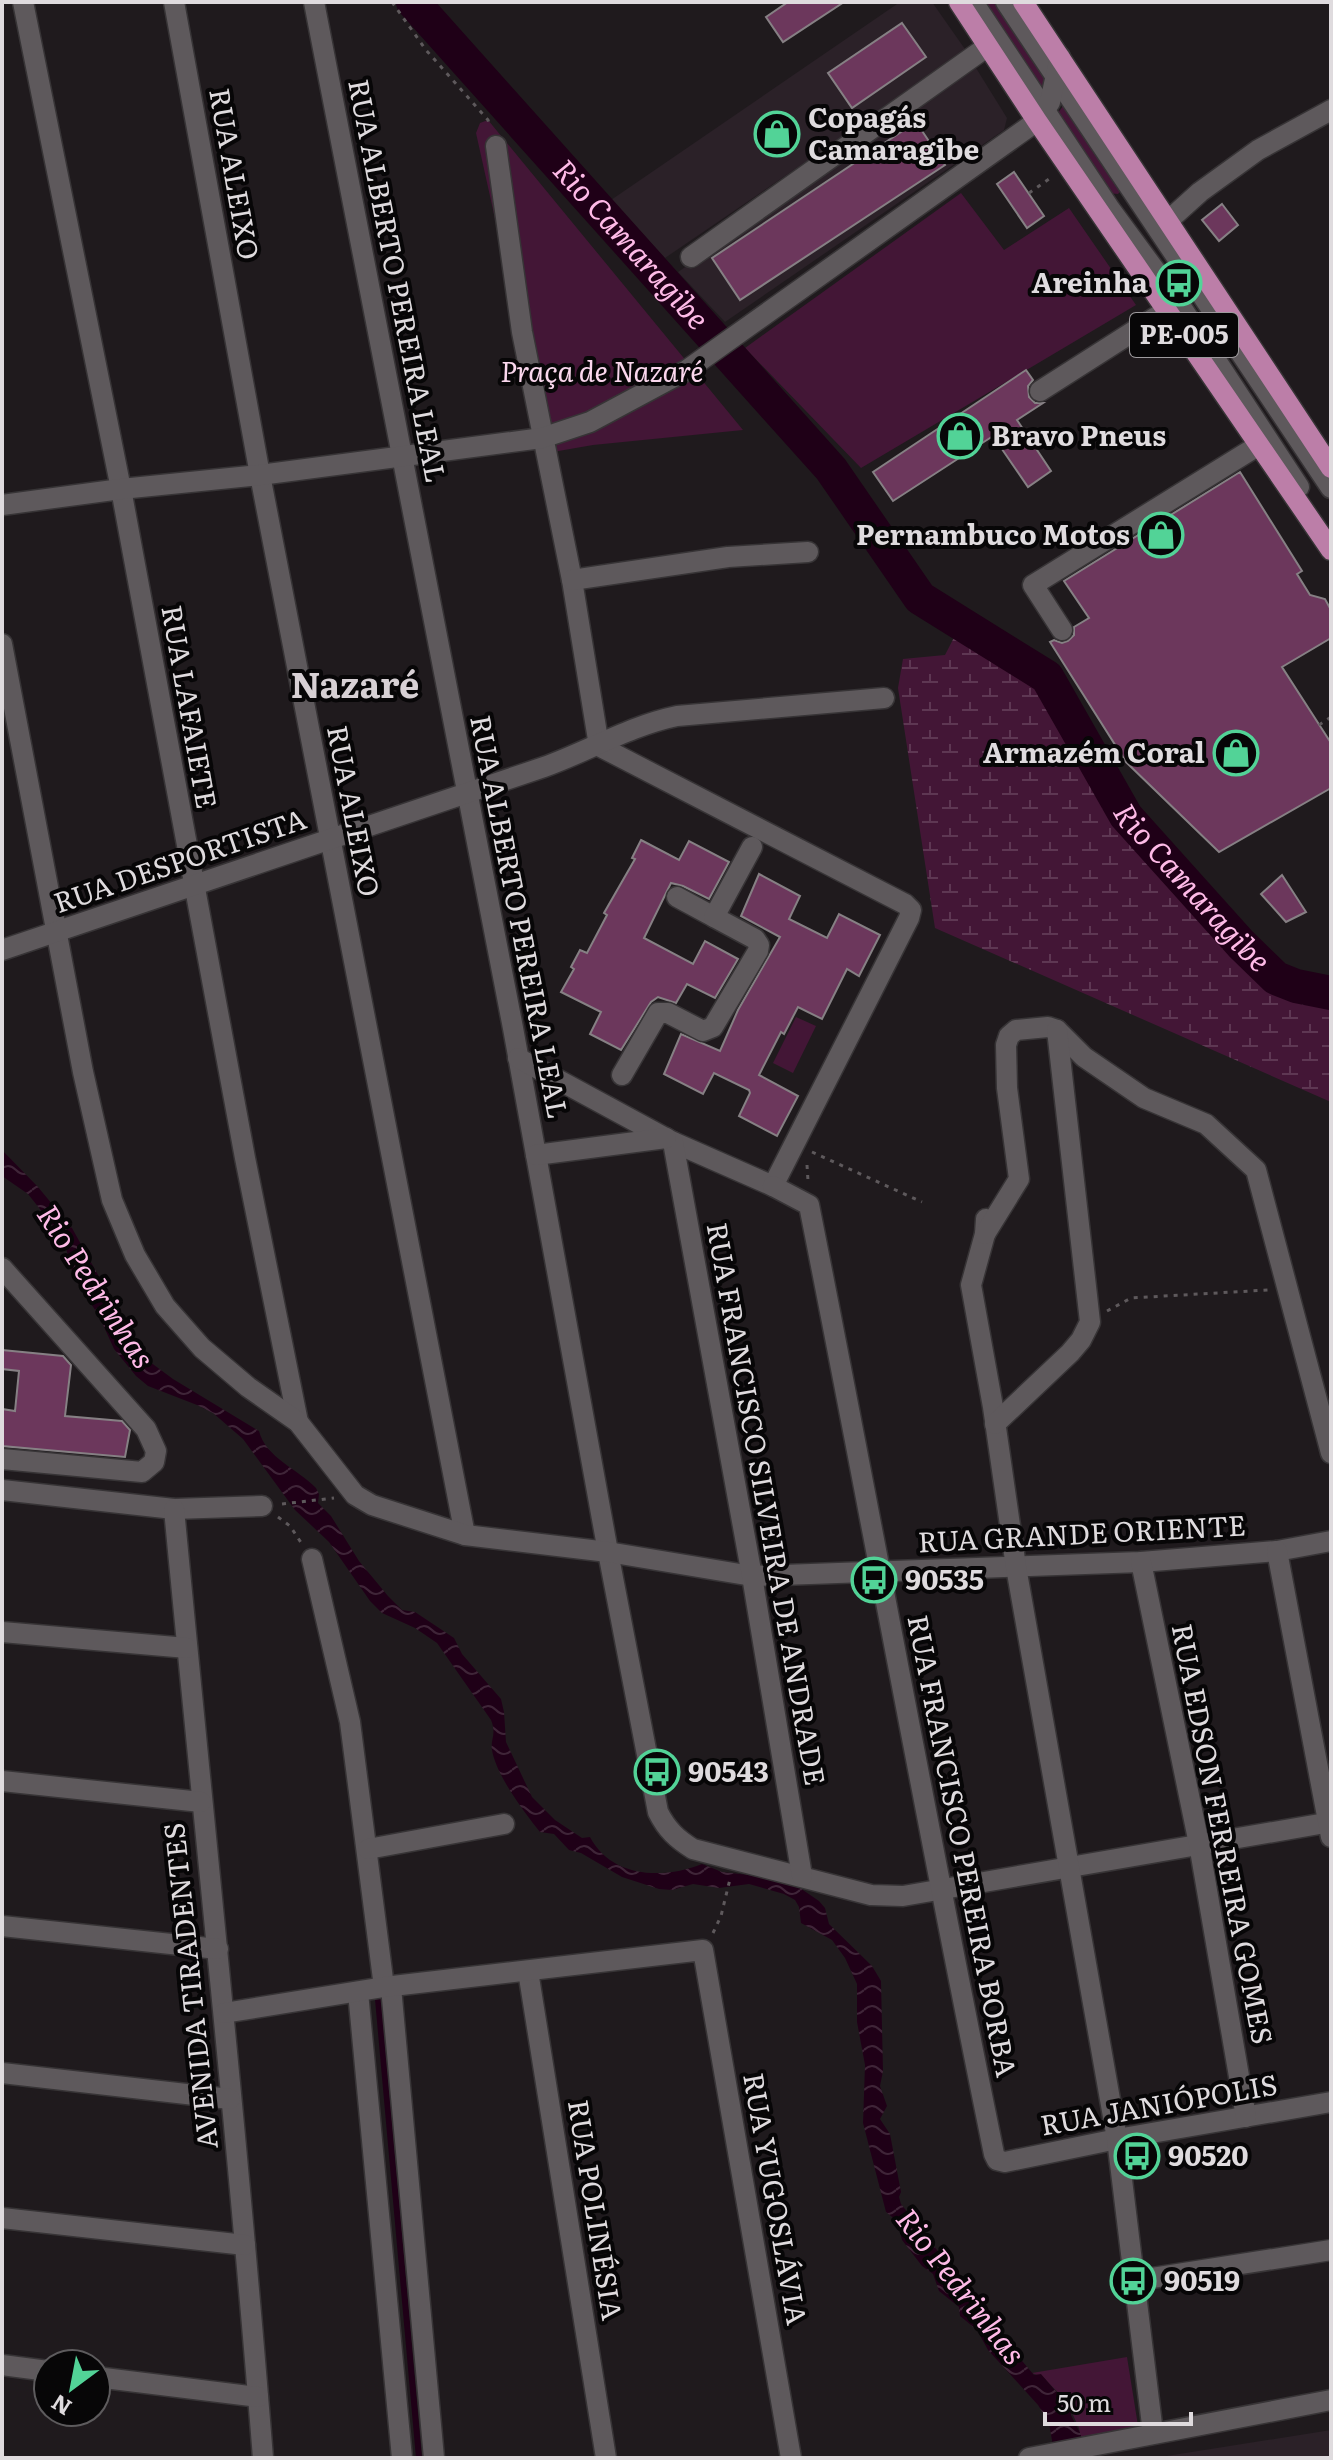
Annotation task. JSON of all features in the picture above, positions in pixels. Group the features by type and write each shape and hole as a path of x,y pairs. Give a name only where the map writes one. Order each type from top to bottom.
{"main road":[{"name":"PE-005","path":"959,2 1041,116 1069,166 1331,550"},
{"name":"PE-005","path":"1023,2 1058,67 1169,220 1331,468"}],"street":[{"name":"RUA LAFAIETE","path":"23,2 121,489 298,1422"},
{"name":"RUA ALEIXO","path":"174,2 260,475 465,1535"},
{"name":"RUA ALBERTO PEREIRA LEAL","path":"314,2 466,793 521,1028 518,1058 658,1812 676,1839 693,1849 802,1876"},
{"path":"973,2 1041,116 1174,296 1331,533"},
{"path":"1006,2 1058,67 1331,488"},
{"path":"691,257 988,46"},
{"path":"2,505 542,438 590,422 687,370 1041,116 1058,67"},
{"path":"1169,220 1200,192 1245,159 1331,110"},
{"path":"496,146 522,332 572,580 599,746 905,904 911,910 773,1186"},
{"path":"1040,391 1167,310"},
{"path":"1062,630 1033,585 1259,445"},
{"path":"572,580 650,566 808,552"},
{"name":"RUA GRANDE ORIENTE","path":"2,644 56,932 112,1200 135,1255 165,1306 202,1348 248,1387 298,1422 355,1495 372,1505 465,1535 608,1552 752,1576 1141,1562 1277,1551 1331,1541"},
{"name":"RUA DESPORTISTA","path":"2,950 599,746 647,722 677,716 884,698"},
{"path":"714,917 752,847"},
{"path":"622,1075 658,1013 668,1013 703,1031 716,1024 759,948 755,939 677,897"},
{"path":"1153,2433 1117,2139 1016,1567 971,1285 986,1227 1019,1179 1007,1088 1006,1045 1009,1036 1016,1030 1048,1027 1057,1030 1084,1057 1144,1098 1206,1124 1256,1170 1331,1453"},
{"path":"995,1424 1076,1347 1090,1322 1057,1030"},
{"path":"518,1058 670,1140 809,1205"},
{"path":"536,1155 670,1140"},
{"name":"RUA FRANCISCO SILVEIRA DE ANDRADE","path":"670,1140 752,1576 802,1876"},
{"name":"RUA FRANCISCO PEREIRA BORBA","path":"809,1205 882,1573 940,1892 997,2160"},
{"path":"2,1268 146,1429 156,1451 154,1462 142,1472 2,1459"},
{"path":"2,1490 174,1509 268,1506"},
{"name":"AVENIDA TIRADENTES","path":"174,1509 218,1949 263,2458"},
{"path":"802,1876 871,1895 903,1896 940,1892 1199,1844 1330,1827 1277,1551"},
{"path":"312,1559 350,1722 388,1987 434,2458"},
{"name":"RUA EDSON FERREIRA GOMES","path":"1141,1562 1199,1844 1246,2117"},
{"path":"2,1632 187,1648"},
{"path":"2,1781 201,1802"},
{"path":"368,1849 504,1824"},
{"path":"2,1926 218,1949"},
{"name":"RUA YUGOSLÁVIA","path":"528,1971 703,1950 791,2458"},
{"path":"224,2013 388,1987 528,1971"},
{"name":"RUA POLINÉSIA","path":"528,1971 606,2458"},
{"path":"358,1992 402,2458"},
{"path":"2,2073 230,2099"},
{"name":"RUA JANIÓPOLIS","path":"997,2160 1005,2162 1331,2102"},
{"path":"2,2218 245,2245"},
{"path":"1133,2281 1331,2250"},
{"path":"2,2365 32,2369"},
{"path":"112,2379 258,2397"},
{"path":"1036,2457 1331,2400"}],"path":[{"path":"392,2 426,50 488,120 496,146"},
{"path":"1029,193 1069,166"},
{"path":"1319,725 1331,717"},
{"path":"809,1205 807,1156 811,1152 817,1152 922,1202"},
{"path":"1090,1322 1131,1298 1288,1289"},
{"path":"268,1506 313,1500"},
{"path":"268,1506 290,1526 312,1559"},
{"path":"714,1931 731,1873"}],"shaded area":[{"name":"Copagás Camaragibe","path":"900,2 932,2 967,52 665,258 611,200"},
{"path":"976,68 1007,118 1004,130 725,322 678,272"},
{"path":"1331,2430 1331,2458 1154,2458"}],"green space":[{"path":"977,2 999,2 1049,76 1041,96"},
{"path":"1066,102 1122,189 1118,194 1107,193 1055,117"},
{"name":"Praça de Nazaré","path":"488,120 743,430 593,445 547,453 476,133 480,123"},
{"path":"961,193 1004,250 1069,208 1136,305 861,468 745,348"},
{"path":"961,624 1047,677 1126,816 1241,944 1276,978 1296,986 1331,993 1331,1102 935,928 898,688 903,659 945,655"},
{"path":"796,1017 816,1026 793,1073 773,1063"},
{"path":"1127,2357 1139,2432 1082,2445 1079,2428 1067,2402 1044,2378 1032,2373"}],"water":[{"name":"Rio Pedrinhas","path":"2,1150 72,1228 128,1329 130,1341 146,1359 259,1431 275,1456 316,1488 318,1503 331,1516 359,1561 388,1596 402,1610 415,1612 454,1638 462,1654 501,1699 506,1742 532,1797 555,1820 582,1838 590,1837 600,1851 625,1868 656,1873 702,1864 722,1872 783,1879 825,1908 829,1924 872,1966 881,1981 883,2071 880,2086 887,2106 880,2119 890,2134 901,2204 966,2285 982,2296 1001,2336 1034,2375 1041,2374 1071,2409 1081,2435 1083,2458 1055,2458 1049,2423 1038,2405 988,2350 977,2330 960,2316 959,2307 939,2291 933,2274 922,2266 902,2240 897,2221 886,2212 863,2123 865,2065 857,2022 857,1984 845,1958 832,1940 801,1923 795,1900 784,1894 749,1884 719,1888 693,1884 672,1890 659,1889 622,1877 581,1853 569,1850 554,1834 540,1832 499,1771 492,1750 491,1720 437,1643 415,1628 382,1613 370,1601 329,1542 295,1510 243,1439 213,1413 148,1386 136,1376 114,1349 100,1318 73,1275 66,1248 55,1228 28,1194 2,1176"}],"building":[{"path":"788,2 844,2 783,42 766,17"},
{"path":"902,23 926,57 852,108 828,73"},
{"path":"916,122 945,165 740,300 712,258"},
{"path":"1014,172 1044,216 1027,228 997,184"},
{"path":"1222,204 1238,225 1219,241 1202,220"},
{"name":"Bravo Pneus","path":"1026,370 1033,380 1028,386 1029,397 1035,403 1043,403 1017,420 1051,471 1028,487 993,436 893,501 873,472"},
{"path":"1240,472 1302,571 1297,574 1310,595 1325,599 1331,610 1331,638 1282,667 1331,743 1331,788 1219,852 1126,762 1050,642 1068,641 1074,635 1074,627 1089,618 1064,581"},
{"path":"641,840 679,860 689,841 729,862 709,899 671,883 644,938 693,964 705,941 738,959 715,998 687,984 676,1003 658,997 651,1002 621,1050 590,1034 601,1012 561,992 580,950 587,953 607,915 604,913 635,859 632,858"},
{"path":"759,874 800,896 789,919 827,938 839,914 880,935 859,976 847,969 822,1019 798,1007 784,1034 781,1032 759,1075 798,1096 777,1136 739,1116 749,1090 714,1073 703,1094 664,1074 681,1034 720,1051 738,1010 780,937 741,916"},
{"path":"1282,875 1306,912 1286,922 1261,894"},
{"path":"2,1350 63,1356 71,1365 65,1416 122,1421 130,1430 125,1457 2,1446 2,1409 15,1411 19,1371 2,1369"}],"waterway":[{"name":"Rio Camaragibe","path":"413,2 831,469 920,598 1047,677 1126,816 1241,944 1276,978 1296,986 1331,993"},
{"path":"378,1999 419,2458"}],"place":[{"name":"Copagás Camaragibe","path":"777,134"},
{"name":"Areinha","path":"1179,283"},
{"name":"Bravo Pneus","path":"960,436"},
{"name":"Pernambuco Motos","path":"1161,535"},
{"name":"Armazém Coral","path":"1236,753"},
{"name":"90535","path":"874,1580"},
{"name":"90543","path":"657,1772"},
{"name":"90520","path":"1137,2156"},
{"name":"90519","path":"1133,2281"}],"district":[{"name":"Nazaré","path":"355,685"}]}
